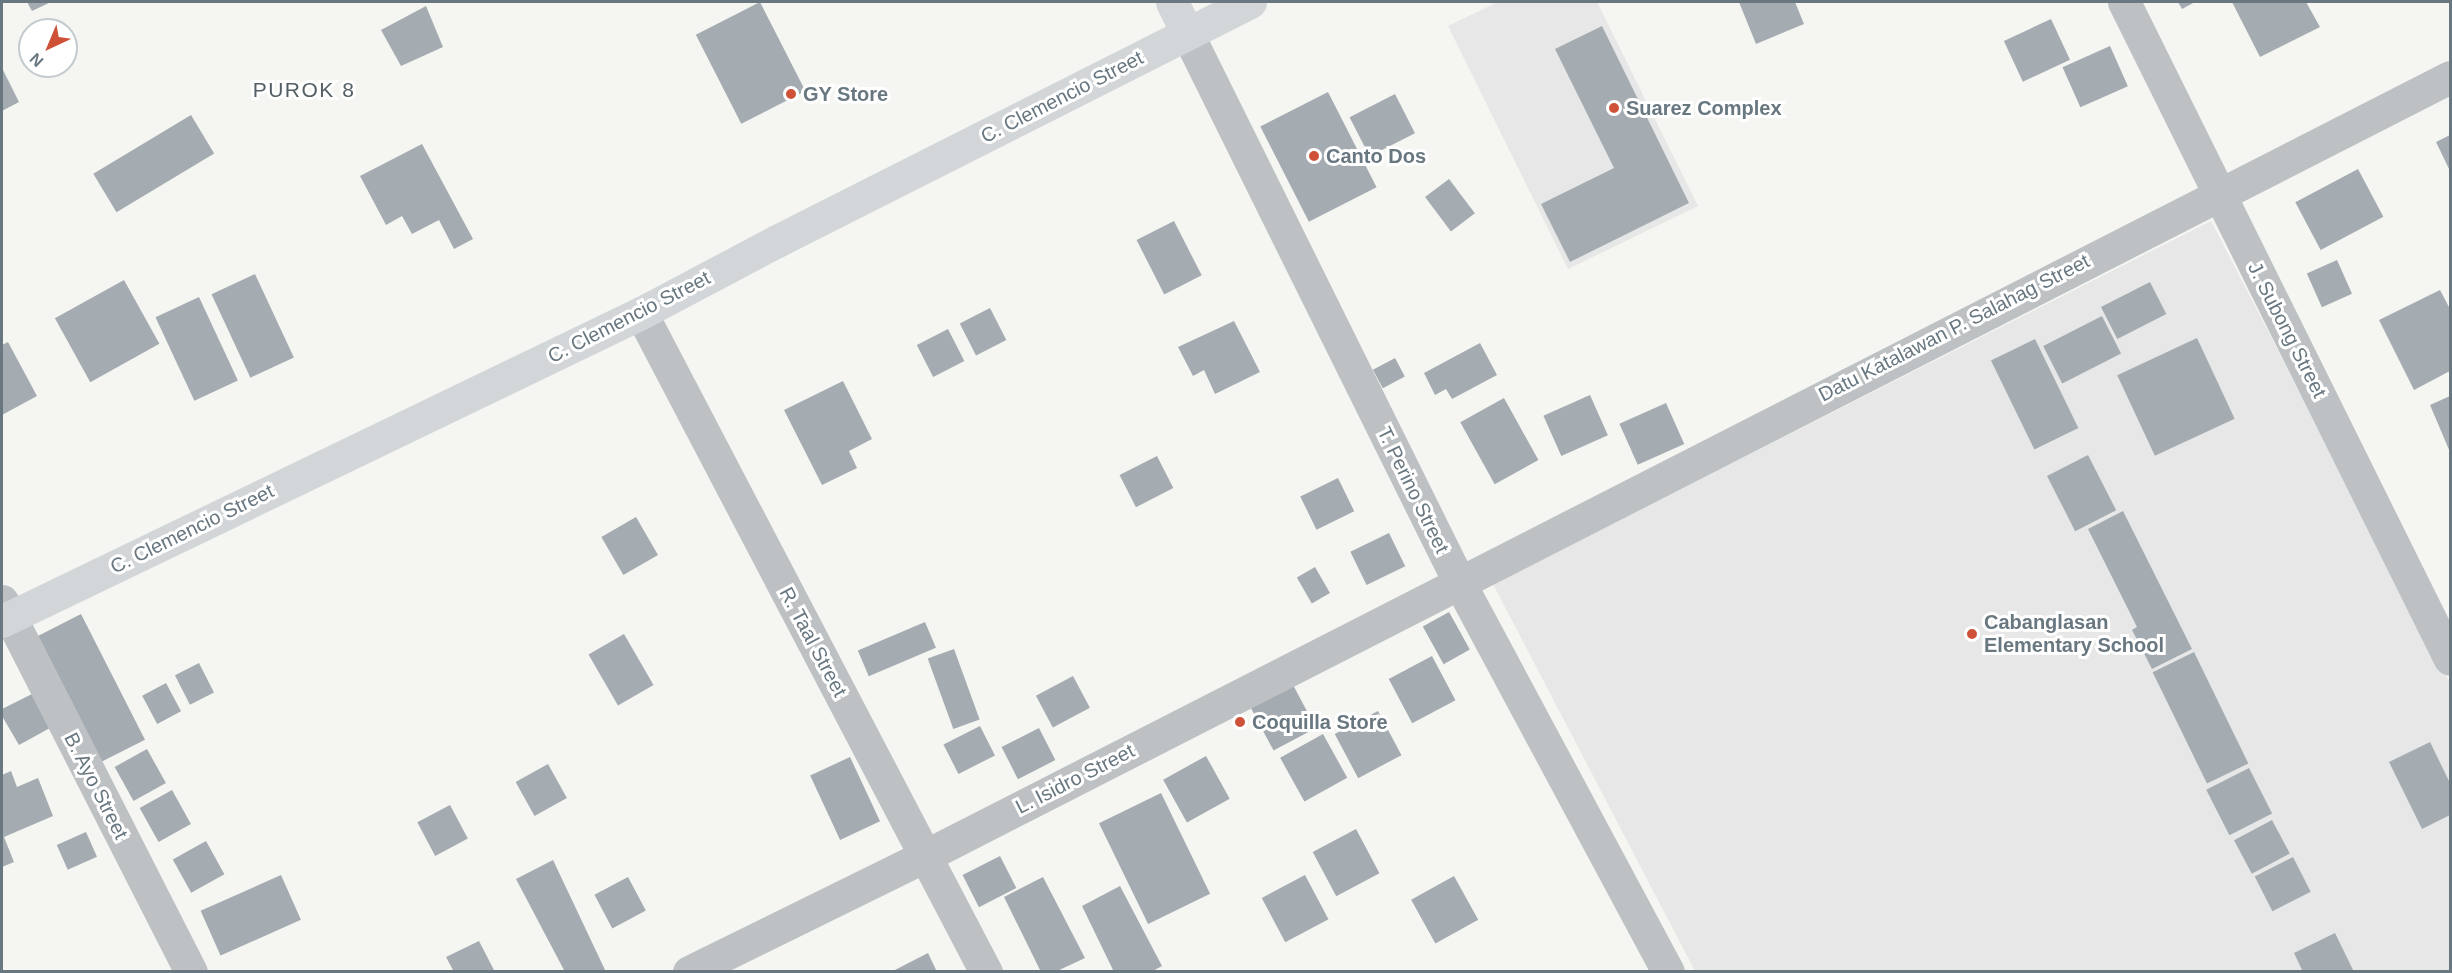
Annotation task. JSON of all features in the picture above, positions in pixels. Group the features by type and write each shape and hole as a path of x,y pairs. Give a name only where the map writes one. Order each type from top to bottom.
{"street":[{"name":"T. Perino Street","path":"1172,2 1459,582 1668,972"},
{"name":"C. Clemencio Street","path":"4,613 641,313 1250,2"},
{"name":"J. Subong Street","path":"2124,2 2451,659"},
{"name":"Datu Katalawan P. Salahag Street","path":"1459,582 2218,193 2451,77"},
{"name":"R. Taal Street","path":"641,313 986,972"},
{"name":"L. Isidro Street","path":"689,972 925,856 1459,582"},
{"name":"B. Ayo Street","path":"4,613 191,972"}],"shaded area":[{"path":"1498,2 1597,2 1698,206 1568,269 1448,26"},
{"name":"Cabanglasan Elementary School","path":"2211,221 2450,683 2450,971 1695,971 1493,584"}],"building":[{"path":"27,2 51,2 32,11"},
{"path":"760,2 805,91 741,124 696,35"},
{"path":"1739,2 1795,2 1804,24 1756,44"},
{"path":"2178,2 2195,2 2182,9"},
{"path":"2232,2 2306,2 2320,27 2260,57"},
{"path":"426,6 443,47 401,66 381,30"},
{"path":"2051,19 2070,60 2023,82 2004,41"},
{"name":"Suarez Complex","path":"1602,26 1689,203 1570,262 1541,204 1614,168 1555,49"},
{"path":"2110,46 2128,86 2080,107 2062,67"},
{"path":"2,68 19,102 2,111"},
{"path":"1328,92 1377,187 1309,222 1260,127"},
{"path":"1395,94 1415,133 1370,156 1350,117"},
{"path":"191,115 214,154 116,212 93,174"},
{"path":"2450,135 2450,171 2436,142"},
{"path":"422,144 473,239 454,249 439,220 412,234 402,216 386,225 360,176"},
{"path":"2358,169 2383,217 2321,250 2295,202"},
{"path":"1449,179 1475,213 1451,231 1425,197"},
{"path":"1174,221 1202,275 1164,294 1137,240"},
{"path":"2337,260 2352,294 2322,307 2307,273"},
{"path":"255,274 294,357 250,378 211,294"},
{"path":"124,280 159,344 90,382 55,318"},
{"path":"2150,282 2166,314 2117,339 2101,307"},
{"path":"2440,290 2450,309 2450,371 2414,390 2379,320"},
{"path":"199,297 238,380 194,401 155,317"},
{"path":"990,308 1006,340 976,356 960,323"},
{"path":"2102,316 2121,353 2062,383 2043,346"},
{"path":"1234,321 1260,372 1215,394 1204,370 1193,376 1178,347"},
{"path":"948,329 964,361 933,377 917,345"},
{"path":"2197,338 2235,419 2155,456 2117,375"},
{"path":"2035,339 2078,428 2034,449 1991,360"},
{"path":"8,342 37,396 2,415 2,345"},
{"path":"1480,343 1497,375 1452,399 1446,389 1435,395 1424,373"},
{"path":"1395,358 1405,377 1383,388 1373,370"},
{"path":"843,381 872,439 849,451 857,468 822,485 784,410"},
{"path":"1590,395 1608,435 1561,456 1543,416"},
{"path":"2450,396 2450,452 2430,405"},
{"path":"1504,398 1538,460 1495,484 1460,422"},
{"path":"1666,403 1684,444 1638,465 1619,424"},
{"path":"2088,455 2116,510 2075,531 2047,476"},
{"path":"1157,456 1173,488 1136,507 1120,475"},
{"path":"1338,478 1354,511 1316,530 1300,496"},
{"path":"2123,511 2192,649 2152,669 2132,630 2137,627 2088,529"},
{"path":"636,517 658,555 623,575 601,537"},
{"path":"1389,533 1405,566 1367,585 1350,552"},
{"path":"1315,567 1330,593 1312,603 1297,578"},
{"path":"1449,612 1470,650 1444,664 1423,627"},
{"path":"81,614 145,740 100,762 36,637"},
{"path":"925,622 936,648 869,676 858,651"},
{"path":"624,634 654,685 618,706 588,654"},
{"path":"954,649 980,719 953,729 928,659"},
{"path":"2194,652 2248,763 2207,784 2153,672"},
{"path":"1432,656 1455,700 1412,723 1389,679"},
{"path":"199,663 214,692 190,705 175,675"},
{"path":"1073,676 1090,708 1053,728 1036,696"},
{"path":"166,683 181,711 157,724 142,696"},
{"path":"1292,683 1316,728 1274,751 1250,706"},
{"path":"32,694 50,728 19,745 2,716 2,709"},
{"path":"1378,711 1401,755 1358,778 1335,734"},
{"path":"980,726 995,755 958,774 943,745"},
{"path":"1039,728 1055,760 1018,779 1002,747"},
{"path":"1323,734 1347,778 1304,801 1280,758"},
{"path":"2430,742 2450,783 2450,815 2422,829 2389,762"},
{"path":"147,749 166,783 134,801 115,767"},
{"path":"1206,756 1230,799 1187,823 1163,780"},
{"path":"850,757 880,821 840,840 810,776"},
{"path":"548,764 567,798 535,816 516,782"},
{"path":"2249,768 2272,813 2229,835 2206,790"},
{"path":"11,771 17,787 38,778 53,816 4,837 14,862 2,867 2,775"},
{"path":"172,790 191,824 159,842 140,808"},
{"path":"1161,793 1210,894 1148,924 1099,823"},
{"path":"450,805 468,839 435,856 417,822"},
{"path":"2272,820 2290,854 2252,874 2234,840"},
{"path":"1356,829 1379,873 1336,896 1313,852"},
{"path":"86,832 97,857 68,870 57,845"},
{"path":"206,841 224,874 191,893 173,859"},
{"path":"1000,856 1016,888 979,907 963,875"},
{"path":"2293,857 2311,892 2272,911 2255,877"},
{"path":"553,860 606,972 565,972 516,879"},
{"path":"281,875 301,920 221,956 201,911"},
{"path":"1305,875 1328,919 1285,942 1262,898"},
{"path":"1454,876 1478,920 1435,943 1411,900"},
{"path":"628,877 646,911 612,928 594,895"},
{"path":"1043,877 1085,958 1055,972 1041,972 1004,897"},
{"path":"1120,886 1162,966 1151,972 1114,972 1082,906"},
{"path":"2335,933 2354,972 2303,972 2294,953"},
{"path":"479,941 495,972 454,972 446,957"},
{"path":"928,953 937,972 891,972"}],"place":[{"name":"GY Store","path":"791,94"},
{"name":"Suarez Complex","path":"1614,108"},
{"name":"Canto Dos","path":"1314,156"},
{"name":"Cabanglasan Elementary School","path":"1972,634"},
{"name":"Coquilla Store","path":"1240,722"}],"district":[{"name":"PUROK 8","path":"304,90"}]}
